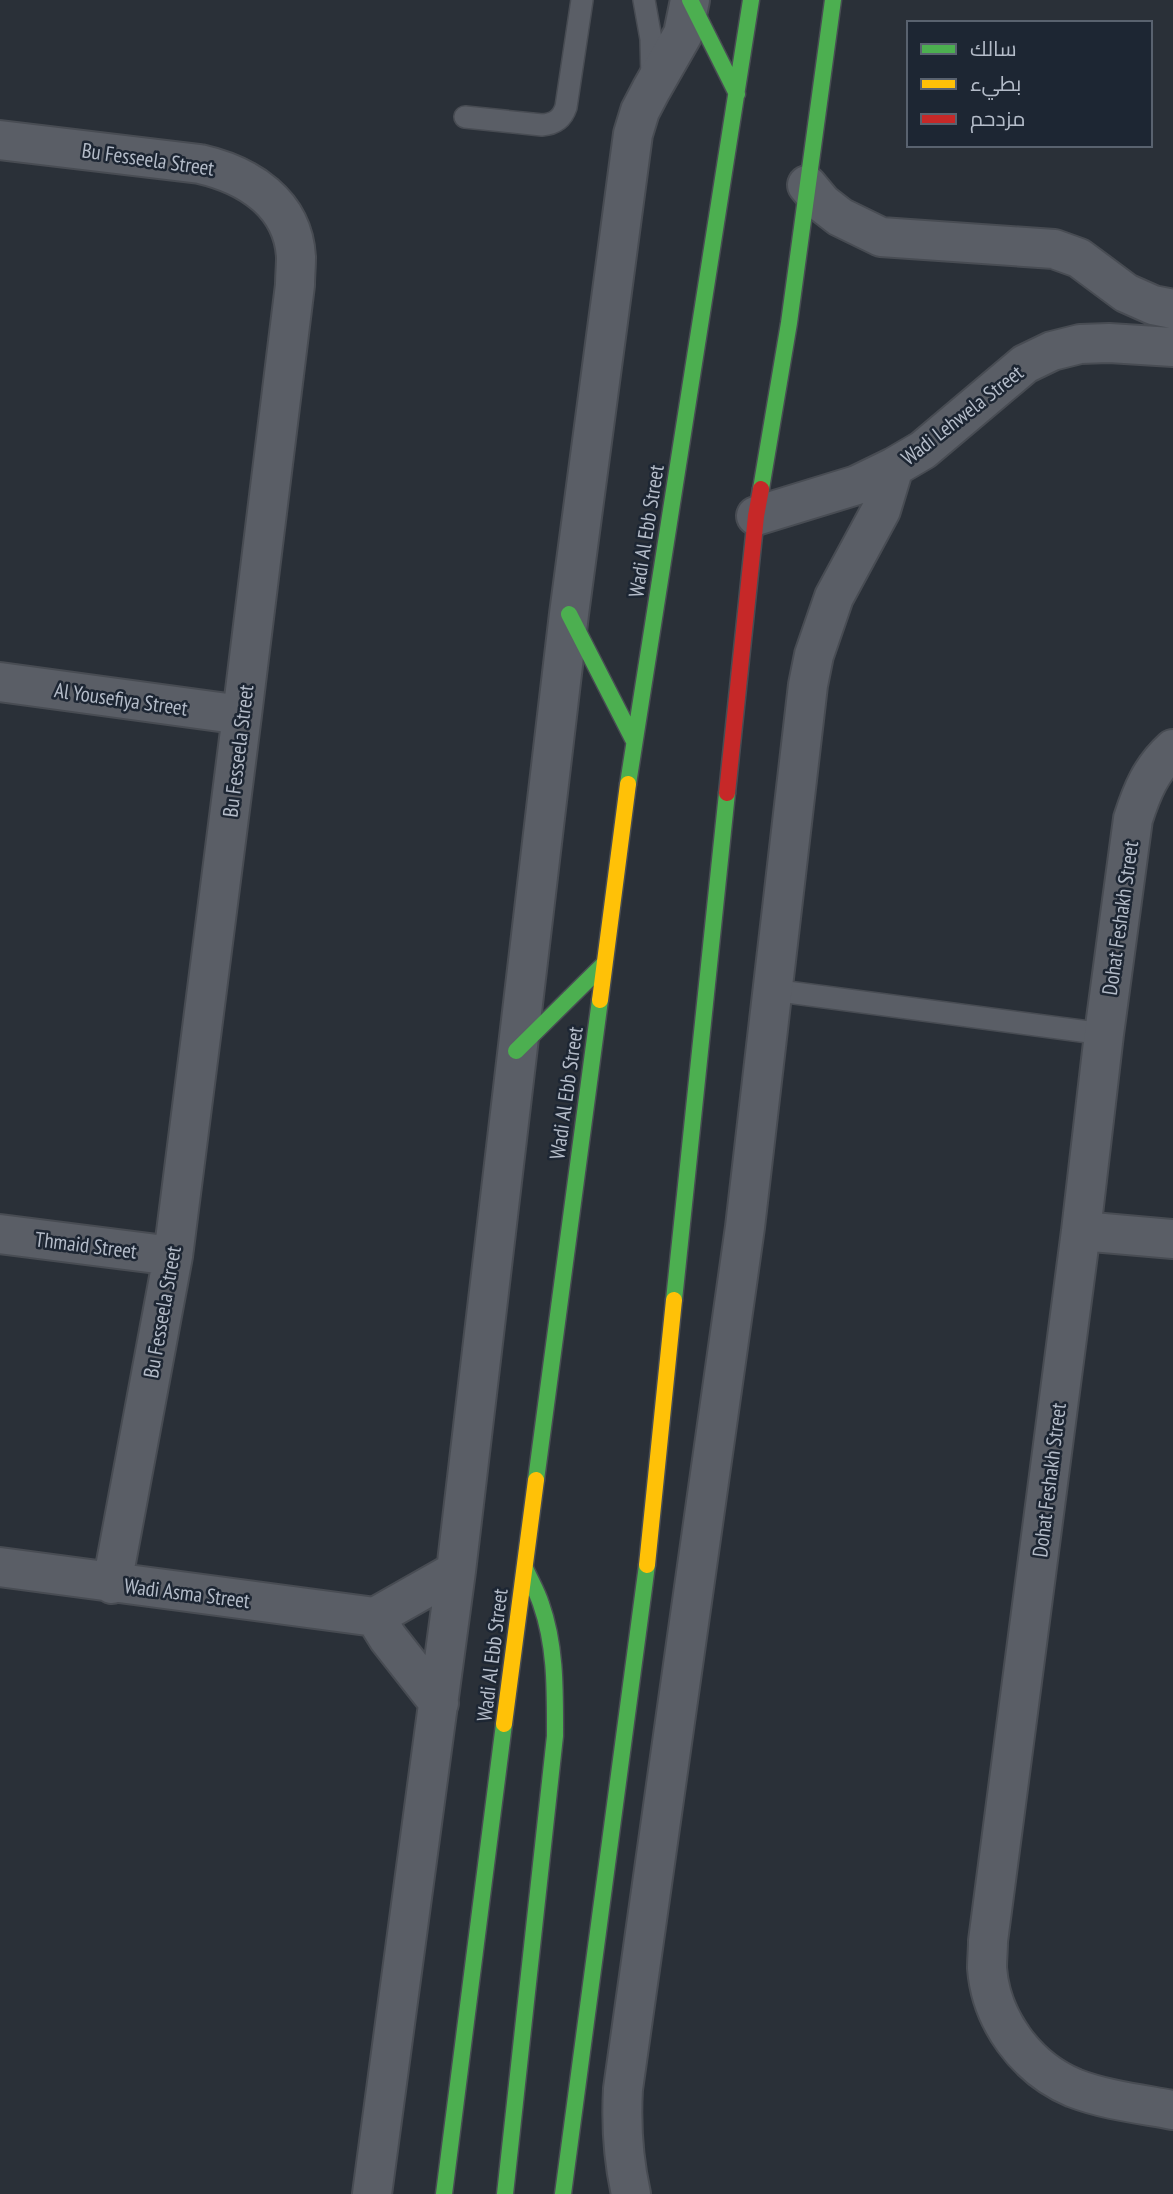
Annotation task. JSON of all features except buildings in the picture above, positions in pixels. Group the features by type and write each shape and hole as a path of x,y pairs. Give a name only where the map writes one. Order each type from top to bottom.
{"street":[{"path":"372,2194 456,1571 569,614 633,134 640,111 683,34 690,0"},
{"path":"690,0 737,94"},
{"name":"Wadi Al Ebb Street","path":"444,2194 634,741 751,0"},
{"path":"563,2194 645,1580 756,516 772,438 794,293 833,0"},
{"name":"Bu Fesseela Street","path":"0,140 200,164 225,170 245,179 264,193 278,209 289,230 296,256 295,285 173,1256 112,1584"},
{"path":"807,186 822,203 840,217 881,237 1054,249 1079,258 1126,293 1153,305 1173,309"},
{"name":"Wadi Lehwela Street","path":"756,516 857,485 894,467 923,450 1025,364 1052,351 1080,344 1109,343 1173,347"},
{"path":"631,2194 621,2124 623,2089 745,1227 807,685 814,655 834,597 881,510 894,467"},
{"path":"569,614 634,741"},
{"name":"Al Yousefiya Street","path":"0,682 242,715"},
{"name":"Dohat Feshakh Street","path":"1173,749 1160,761 1143,788 1133,819 1104,1034 1082,1231 988,1941 987,1967 991,1993 1013,2040 1050,2076 1073,2088 1098,2096 1173,2110"},
{"path":"516,1051 604,964"},
{"path":"1082,1231 1173,1239"},
{"name":"Thmaid Street","path":"0,1234 173,1256"},
{"name":"Wadi Asma Street","path":"0,1567 112,1584 375,1616"},
{"path":"505,2194 555,1736 555,1675 551,1643 543,1609 524,1567"},
{"path":"439,1703 388,1638 375,1616 456,1571"}],"lane":[{"path":"465,117 542,125 559,120 566,107 582,0"},
{"path":"644,0 651,39 651,90"},
{"path":"772,990 1104,1034"}],"traffic: fast":[{"path":"690,0 737,94"},
{"path":"628,784 751,0"},
{"path":"761,489 789,323 833,0"},
{"path":"569,614 634,741"},
{"path":"674,1300 727,793"},
{"path":"516,1051 604,964"},
{"path":"536,1480 600,1000"},
{"path":"563,2194 647,1565"},
{"path":"505,2194 555,1736 554,1669 550,1636 539,1599 525,1568"},
{"path":"444,2194 504,1724"}],"traffic: slow":[{"path":"600,1000 628,784"},
{"path":"647,1565 674,1300"},
{"path":"504,1724 536,1480"}],"traffic: jam":[{"path":"727,793 761,489"}]}
